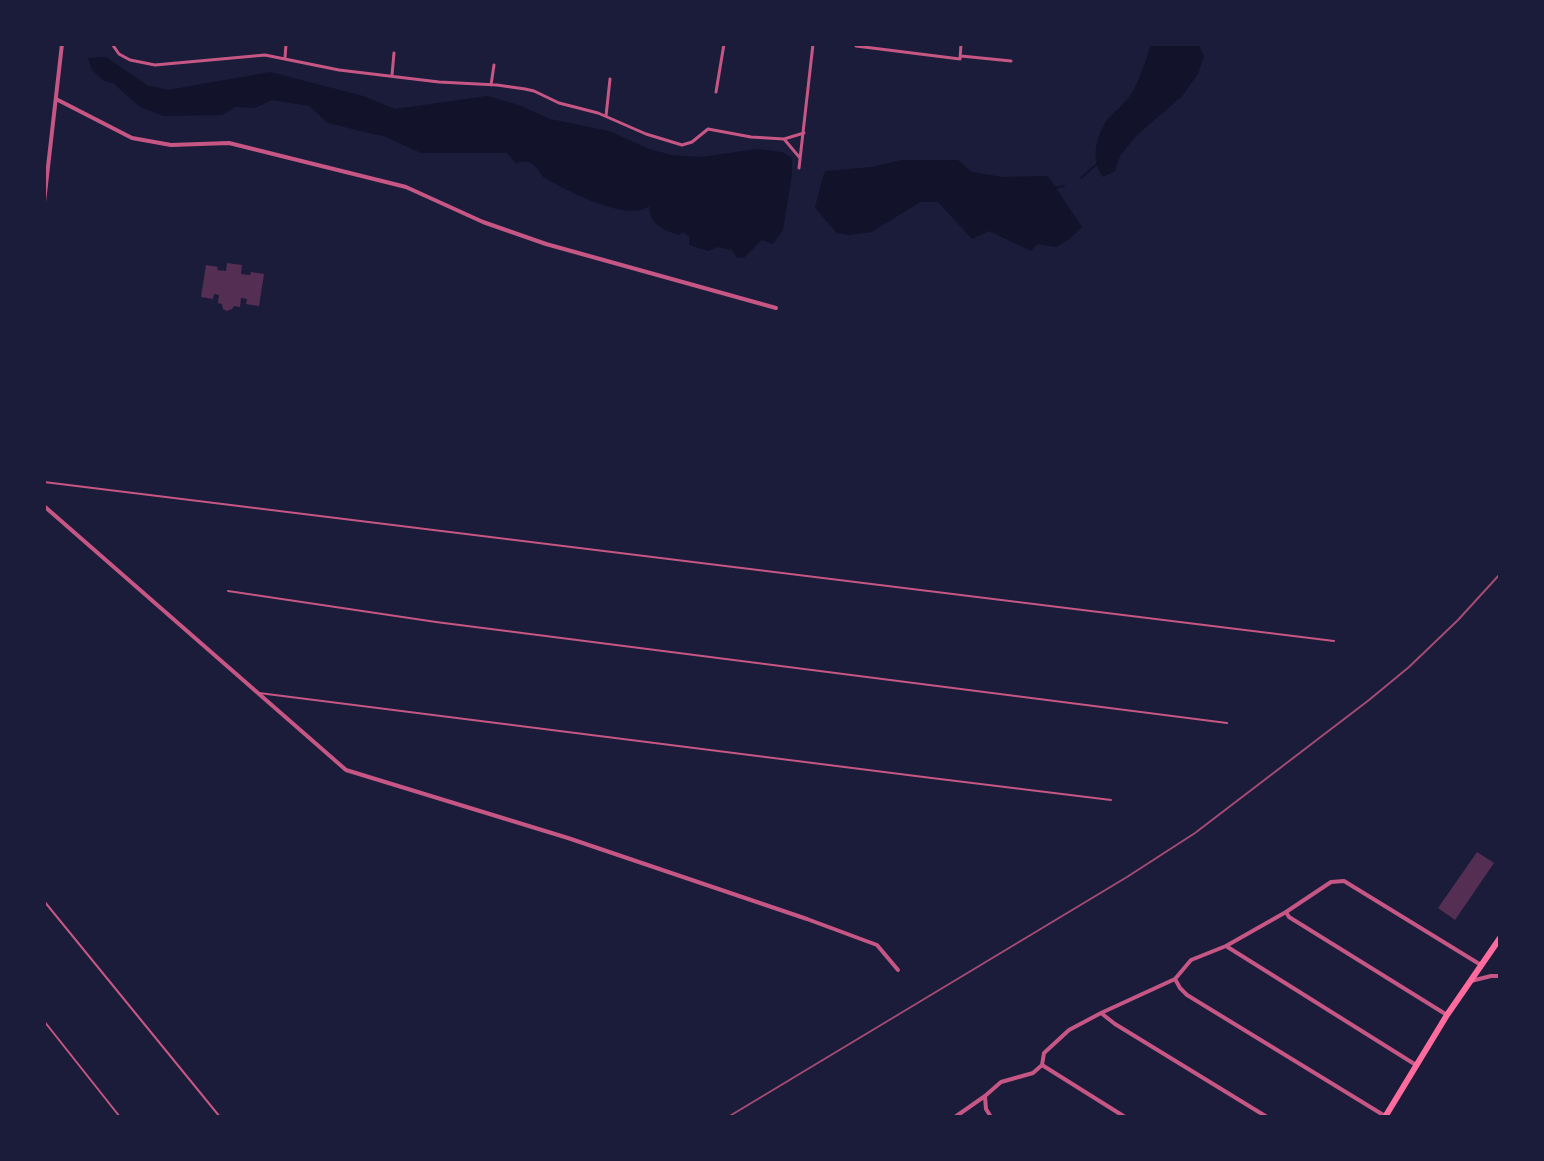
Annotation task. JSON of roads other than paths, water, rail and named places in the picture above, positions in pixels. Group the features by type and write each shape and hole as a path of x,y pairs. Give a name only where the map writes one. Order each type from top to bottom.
{"main road":[{"path":"1385,1116 1447,1015 1500,938"}],"street":[{"path":"44,202 62,44"},
{"path":"112,44 119,54 130,60 155,65 265,55 339,70 534,91 559,103 606,116 646,134 682,145 692,142 708,129 784,139 804,133"},
{"path":"285,58 286,44"},
{"path":"716,92 724,44"},
{"path":"799,168 813,44"},
{"path":"961,44 961,56"},
{"path":"856,46 960,59 961,56 1011,61"},
{"path":"392,75 394,53"},
{"path":"491,85 494,65"},
{"path":"606,116 610,79"},
{"path":"56,99 132,138 171,145 229,143 406,187 483,222 546,244 776,308"},
{"path":"784,139 800,159"},
{"path":"44,506 346,770 568,838 807,919 877,945 898,970"},
{"path":"955,1117 1001,1082 1033,1073 1042,1065 1044,1053 1069,1030 1175,979 1191,960 1226,946 1331,882 1344,881 1481,965"},
{"path":"1286,912 1289,917 1447,1015"},
{"path":"1226,946 1416,1065"},
{"path":"1471,981 1500,976"},
{"path":"1175,979 1187,995 1385,1116"},
{"path":"1101,1013 1267,1117"},
{"path":"1042,1065 1125,1117"},
{"path":"985,1096 986,1109 991,1117"}],"lane":[{"path":"44,482 1334,641"},
{"path":"228,591 436,622 1227,723"},
{"path":"256,693 1111,800"},
{"path":"44,901 220,1117"},
{"path":"44,1021 120,1117"}],"waterway":[{"path":"1081,178 1098,163"},
{"path":"1055,188 1064,186"}],"railway":[{"path":"728,1117 1195,833 1409,667 1500,574"}]}
